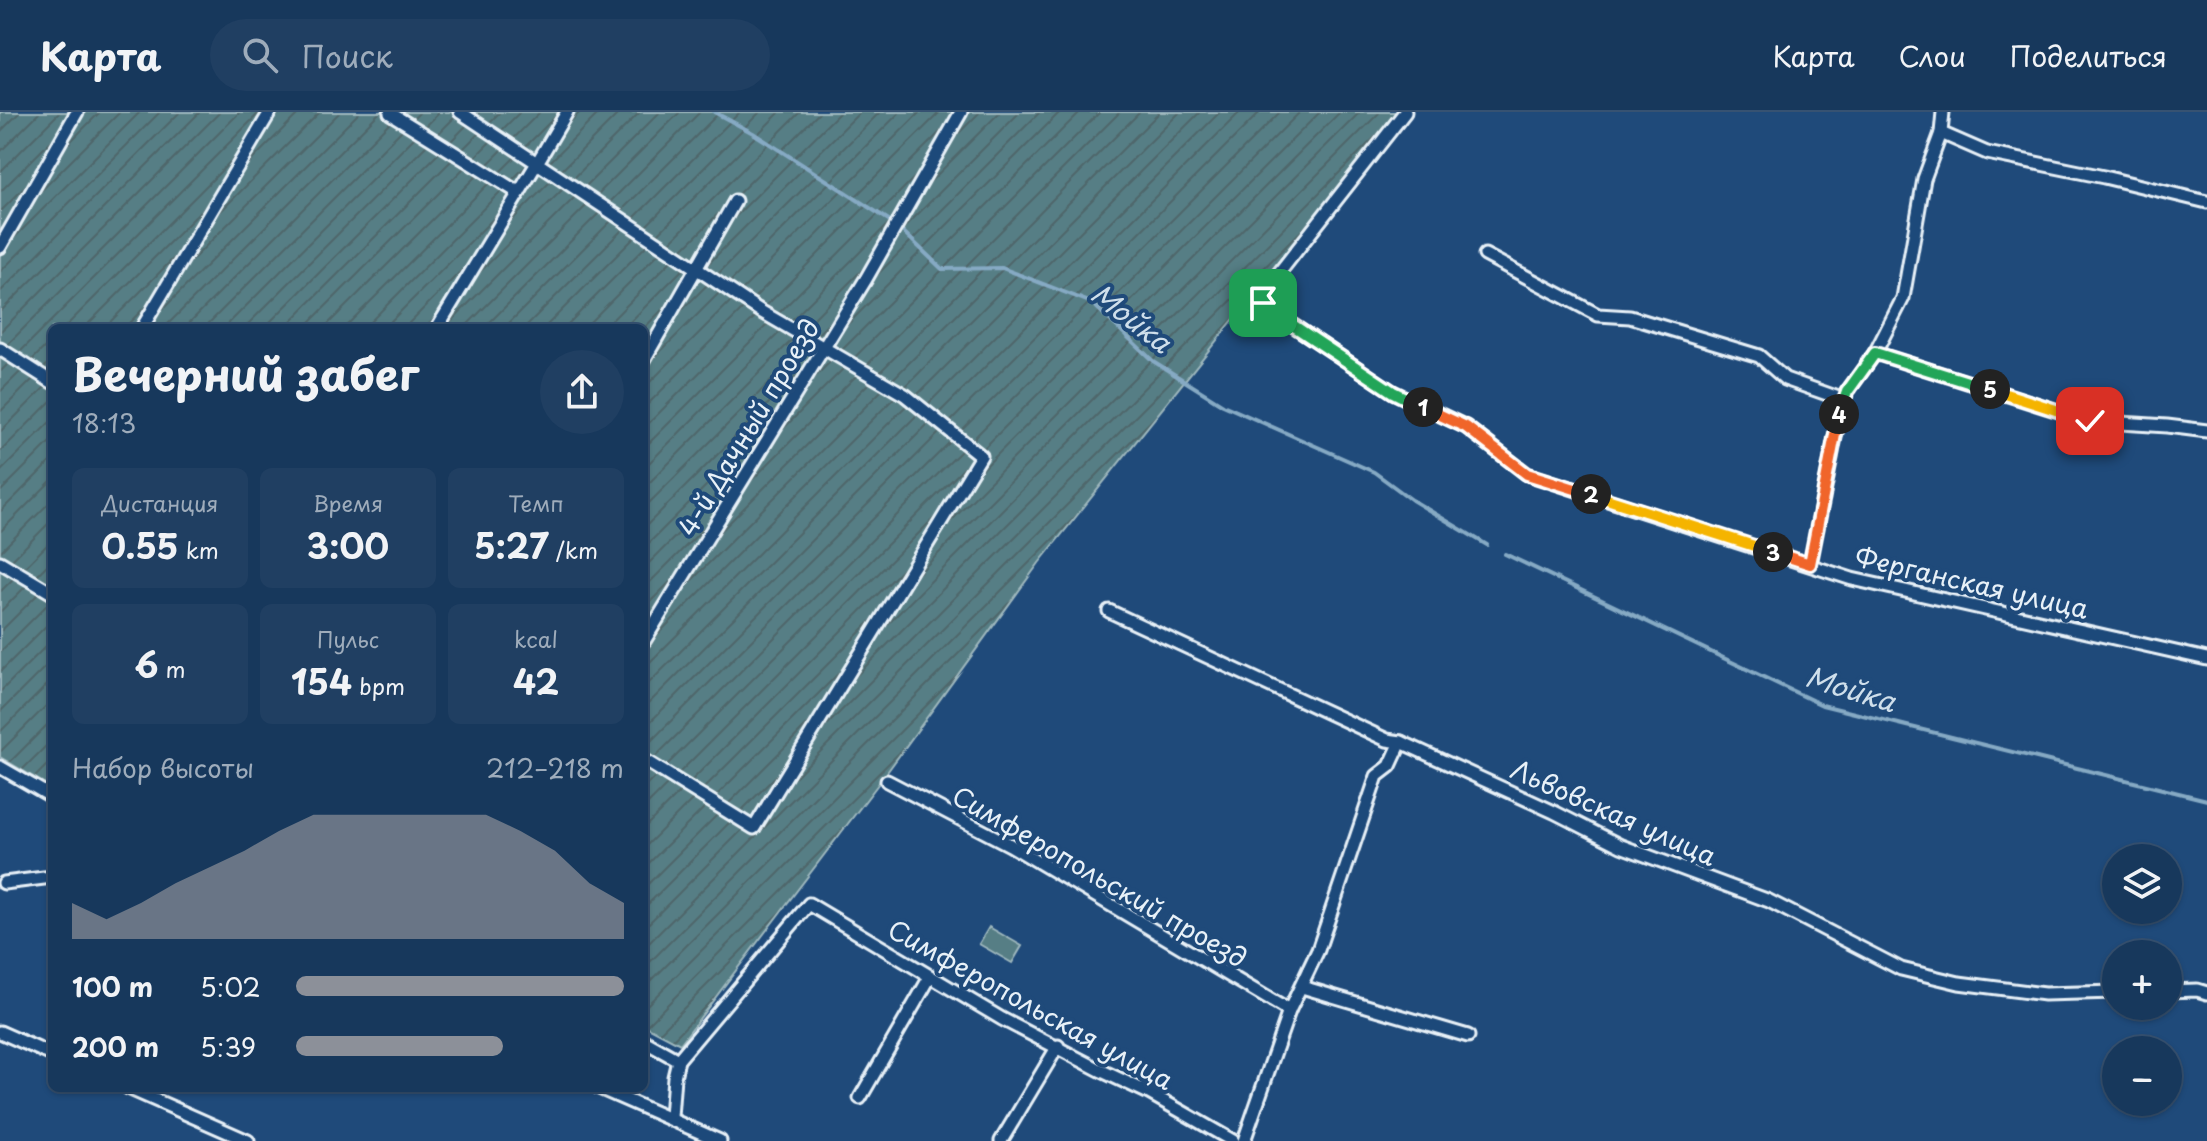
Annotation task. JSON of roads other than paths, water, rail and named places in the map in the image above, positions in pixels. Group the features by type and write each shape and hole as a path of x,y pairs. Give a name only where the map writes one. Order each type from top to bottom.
{"street":[{"path":"0,247 77,112"},
{"path":"144,324 270,112"},
{"path":"460,112 695,269 905,395 981,456 754,828 648,762"},
{"path":"439,324 567,112"},
{"name":"4-й Дачный проезд","path":"648,634 866,279 961,112"},
{"name":"Ферганская улица","path":"1405,112 1264,292 1263,303 1267,308 1393,392 1466,427 1527,474 1852,579 2207,659"},
{"path":"1810,564 1844,400 1875,353 1903,298 1924,179 1941,133 1943,112"},
{"path":"390,113 519,193"},
{"path":"1941,133 1987,153 2207,202"},
{"path":"648,353 735,201"},
{"path":"1485,255 1598,315 1630,317 1759,356 1785,379 1844,400"},
{"path":"0,349 48,379"},
{"path":"1875,353 2090,421 2207,431"},
{"path":"0,562 48,591"},
{"name":"Львовская улица","path":"1109,611 1387,740 1401,742 1621,846 1769,901 1901,969 1959,983 2044,994 2102,992"},
{"path":"1244,1141 1289,1011 1318,950 1377,776 1390,766 1401,742"},
{"path":"0,767 48,795"},
{"name":"Симферопольский проезд","path":"887,781 1010,845 1289,1011"},
{"path":"4,883 48,878"},
{"name":"Симферопольская улица","path":"678,1060 809,904 1002,1019 1149,1093 1233,1141"},
{"path":"860,1098 930,977"},
{"path":"1302,987 1468,1036"},
{"path":"2182,991 2207,993"},
{"path":"0,1032 48,1053"},
{"path":"648,1043 678,1060 667,1116"},
{"path":"1001,1141 1058,1046"},
{"path":"137,1092 248,1141"},
{"path":"609,1092 720,1141"}],"waterway":[{"name":"Мойка","path":"714,112 753,133 895,224 942,269 1002,268 1092,303 1153,361 1223,405 1374,472 1412,500 1487,545"},
{"name":"Мойка","path":"1505,554 1822,705 2207,800"}]}
